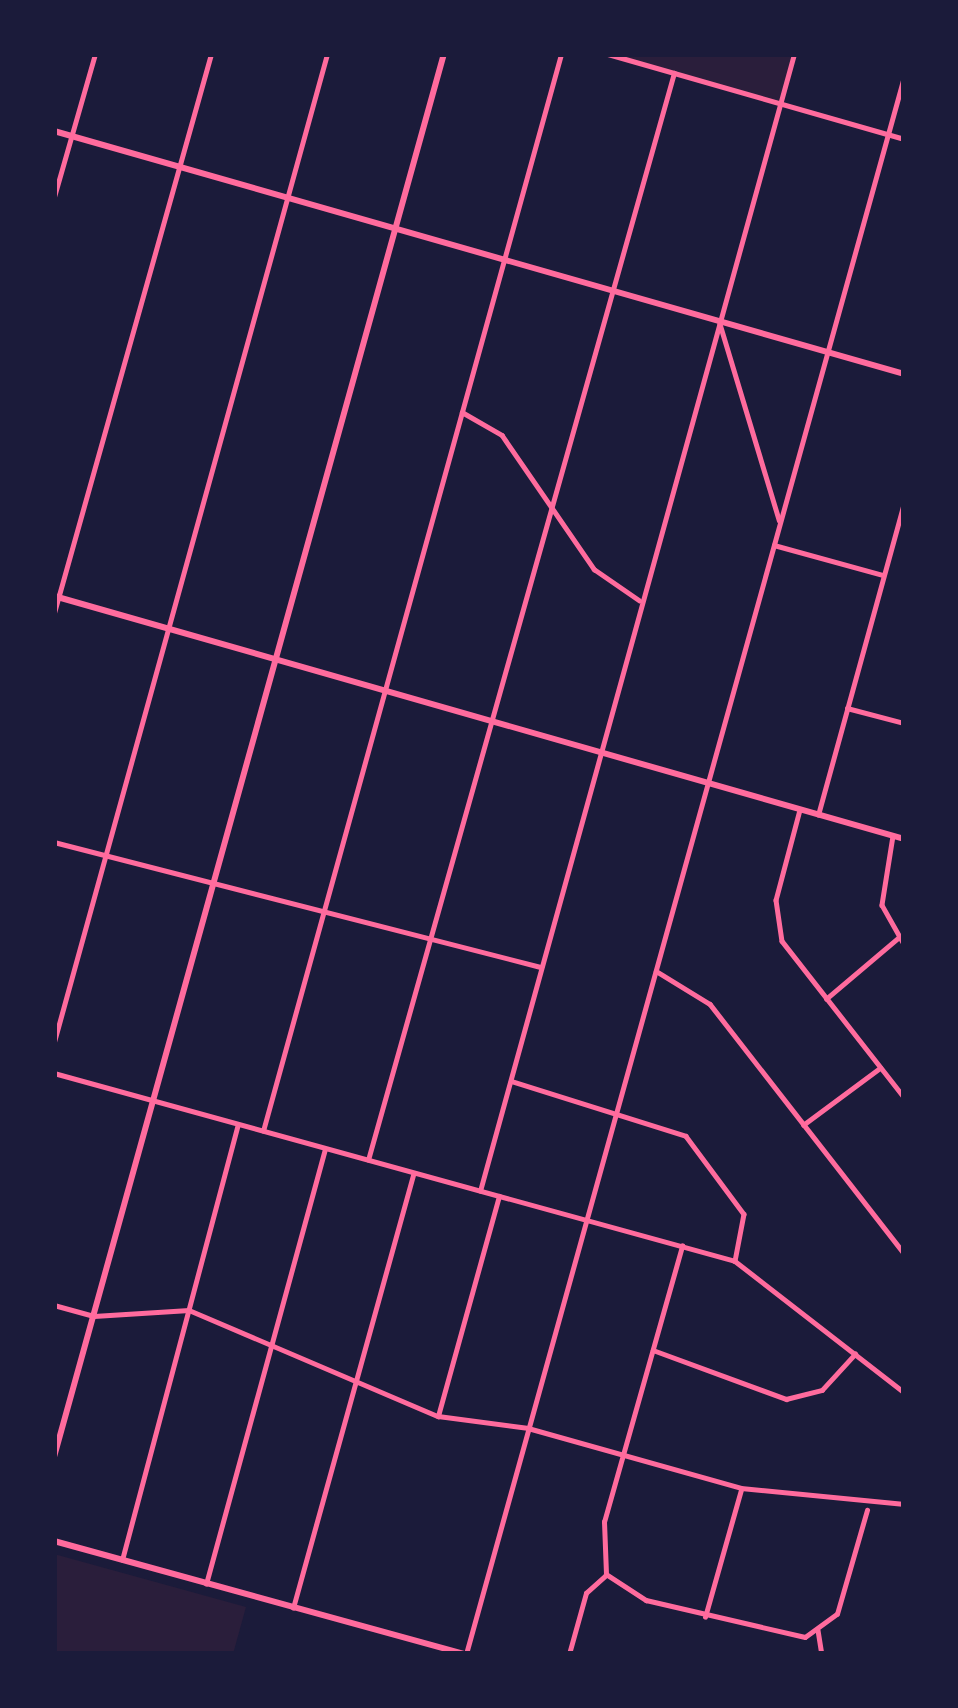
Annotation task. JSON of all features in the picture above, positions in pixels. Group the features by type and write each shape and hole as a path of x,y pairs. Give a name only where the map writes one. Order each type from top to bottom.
{"street":[{"path":"54,197 95,54"},
{"path":"54,613 211,54"},
{"path":"54,1042 327,54"},
{"path":"54,1457 444,54"},
{"path":"263,1131 562,54"},
{"path":"608,54 904,139"},
{"path":"480,1191 794,54"},
{"path":"368,1160 674,73"},
{"path":"54,1541 465,1654 904,77"},
{"path":"54,131 904,374"},
{"path":"719,323 779,520"},
{"path":"463,412 502,435 551,514 594,569 640,601"},
{"path":"818,815 904,502"},
{"path":"774,545 883,575"},
{"path":"56,596 904,839"},
{"path":"847,708 904,723"},
{"path":"800,810 774,912 826,999 904,1097"},
{"path":"826,999 901,941 881,891 893,836"},
{"path":"54,842 541,967"},
{"path":"656,971 698,992 904,1253"},
{"path":"803,1125 880,1067"},
{"path":"54,1073 735,1261 904,1392"},
{"path":"511,1080 615,1111 695,1145 744,1214 735,1261"},
{"path":"122,1560 238,1124"},
{"path":"206,1584 326,1148"},
{"path":"293,1608 413,1172"},
{"path":"438,1416 499,1196"},
{"path":"569,1654 586,1593 606,1574 604,1522 682,1246"},
{"path":"54,1305 94,1316 189,1310 438,1416 528,1428 742,1488 868,1507 904,1504"},
{"path":"653,1350 786,1399 822,1390 856,1352"},
{"path":"704,1617 742,1488"},
{"path":"606,1574 704,1617 783,1638 818,1630 837,1614 868,1507"},
{"path":"818,1630 822,1654"}],"shaded area":[{"path":"608,54 794,54 780,104"},
{"path":"54,1554 246,1607 233,1654 54,1654"}]}
